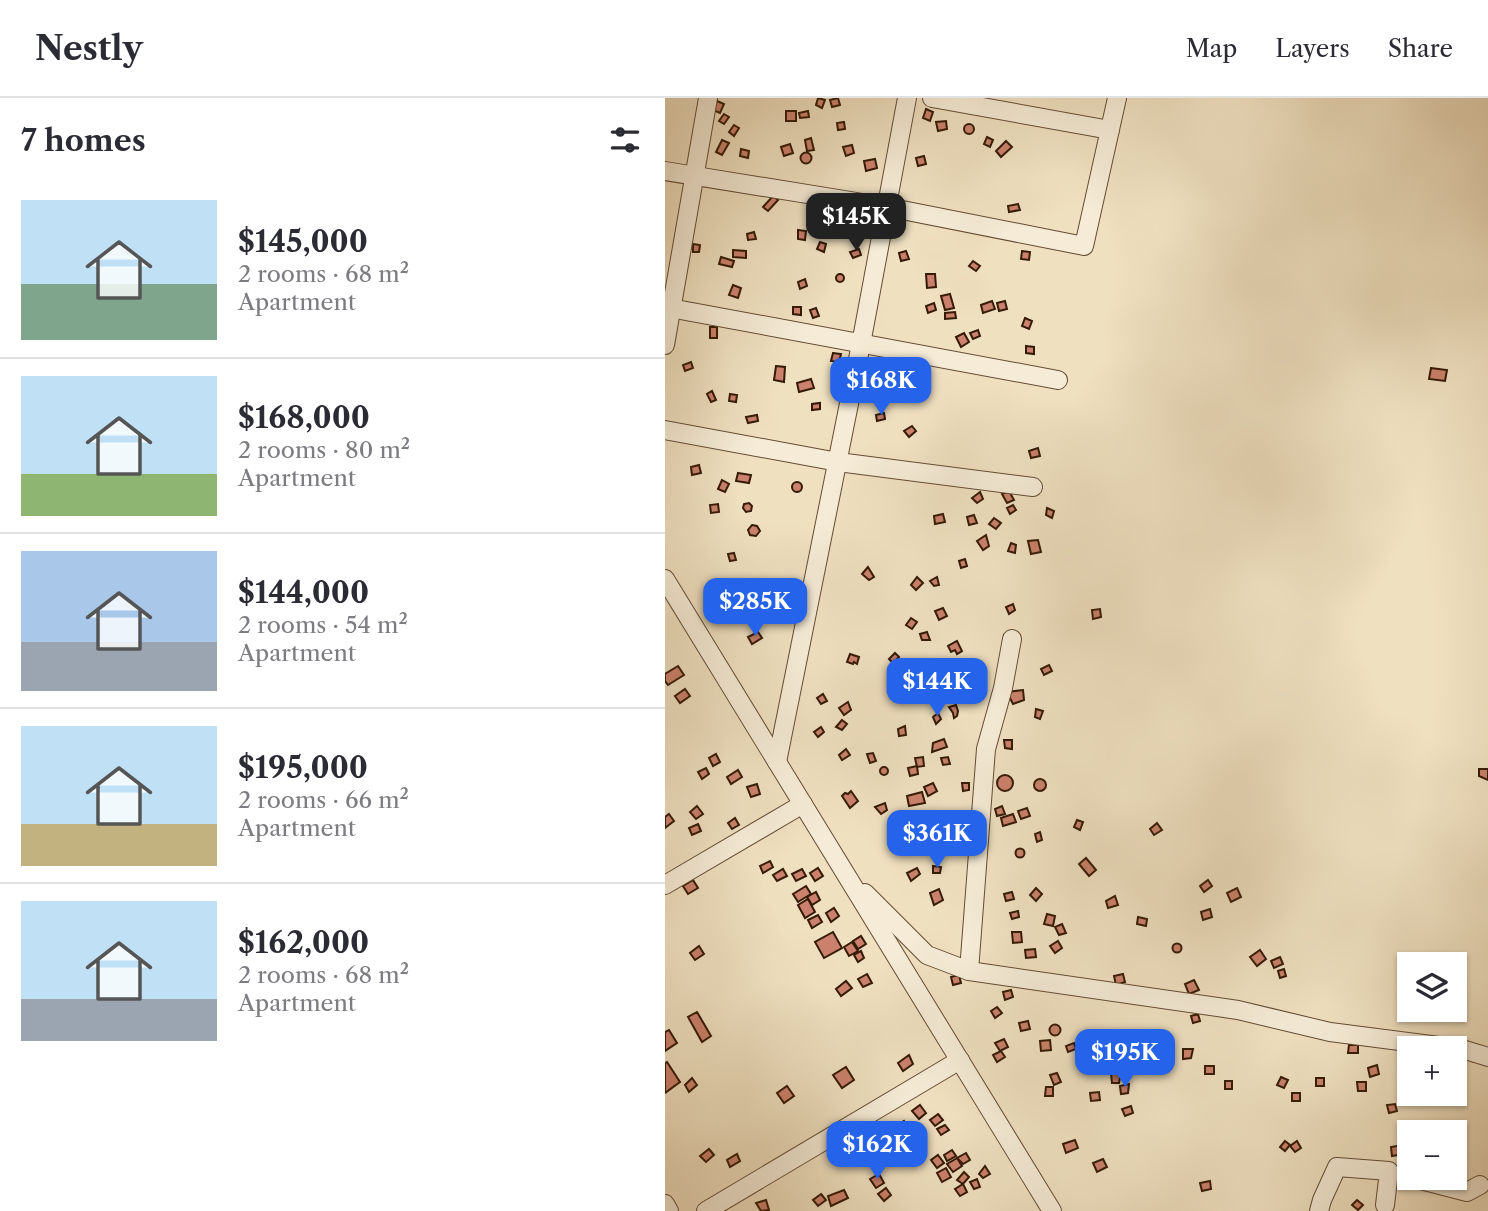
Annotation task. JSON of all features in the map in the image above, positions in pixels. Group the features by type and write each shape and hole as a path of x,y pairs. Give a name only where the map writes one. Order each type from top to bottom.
{"street":[{"path":"665,345 668,308 708,98"},
{"path":"777,762 861,344 907,98"},
{"path":"932,98 1110,130"},
{"path":"665,171 887,207 1084,246 1117,98"},
{"path":"668,308 1058,380"},
{"path":"665,429 838,461 1033,487"},
{"path":"665,579 1052,1211"},
{"path":"969,971 986,749 1003,688 1012,639"},
{"path":"665,885 803,804"},
{"path":"844,871 927,955 969,971 1238,1010 1329,1032 1462,1049 1488,1057"},
{"path":"706,1211 960,1060"},
{"path":"1319,1211 1337,1167 1397,1173"},
{"path":"1385,1205 1389,1171"},
{"path":"1460,1190 1468,1192 1480,1185"},
{"path":"665,1204 669,1211"}],"building":[{"path":"818,98 825,100 822,108 816,105"},
{"path":"838,98 840,105 832,107 830,100"},
{"path":"717,101 724,104 720,113 713,110"},
{"path":"926,109 933,112 930,121 923,118"},
{"path":"786,111 796,111 796,121 786,121"},
{"path":"808,111 809,117 800,118 799,113"},
{"path":"724,114 729,117 724,124 719,121"},
{"path":"946,121 947,129 938,131 936,122"},
{"path":"844,122 845,129 838,130 837,123"},
{"path":"969,124 973,125 973,133 969,134 965,133 964,129 965,125"},
{"path":"734,125 739,128 734,136 729,132"},
{"path":"987,137 993,140 990,147 984,144"},
{"path":"811,138 814,150 807,151 805,140"},
{"path":"722,140 729,143 722,155 716,152"},
{"path":"1006,141 1012,147 1001,157 996,151"},
{"path":"790,144 793,153 784,156 781,147"},
{"path":"852,145 854,153 846,156 843,147"},
{"path":"741,149 749,151 748,158 740,156"},
{"path":"806,152 812,158 806,164 800,158"},
{"path":"924,156 926,164 918,166 916,158"},
{"path":"875,159 877,168 866,171 864,161"},
{"path":"773,196 778,200 768,211 763,207"},
{"path":"1018,204 1020,210 1009,212 1008,206"},
{"path":"818,205 826,208 823,215 815,212"},
{"path":"844,209 849,213 845,219 839,214"},
{"path":"798,230 806,231 805,240 798,239"},
{"path":"754,232 756,239 748,240 747,234"},
{"path":"820,242 826,244 824,252 817,249"},
{"path":"693,244 700,245 699,252 693,252"},
{"path":"859,249 861,255 853,258 850,252"},
{"path":"733,250 746,251 746,258 733,257"},
{"path":"906,251 909,259 901,261 899,253"},
{"path":"1022,251 1030,252 1029,260 1021,259"},
{"path":"721,257 734,261 732,267 719,264"},
{"path":"973,261 980,266 976,271 969,266"},
{"path":"840,274 844,278 840,282 836,278"},
{"path":"926,274 935,274 936,287 927,288"},
{"path":"805,279 807,286 800,289 798,282"},
{"path":"733,285 741,288 738,298 729,295"},
{"path":"950,294 954,308 945,310 941,296"},
{"path":"992,301 995,309 983,313 981,305"},
{"path":"1005,301 1007,309 999,311 997,303"},
{"path":"934,303 936,310 928,313 926,306"},
{"path":"793,307 801,307 801,315 793,314"},
{"path":"816,308 819,316 813,318 810,310"},
{"path":"955,312 956,318 945,319 945,313"},
{"path":"1025,318 1032,321 1029,329 1022,326"},
{"path":"710,327 717,327 717,338 710,338"},
{"path":"978,330 980,336 973,339 970,333"},
{"path":"964,333 969,342 961,347 956,337"},
{"path":"1026,346 1034,347 1034,354 1026,353"},
{"path":"833,353 841,354 839,362 831,361"},
{"path":"691,362 693,368 685,371 683,365"},
{"path":"776,366 785,367 784,382 774,380"},
{"path":"1431,368 1447,370 1445,381 1429,379"},
{"path":"811,379 814,388 799,392 797,383"},
{"path":"871,384 878,387 875,393 869,391"},
{"path":"712,391 716,400 711,402 707,394"},
{"path":"730,394 737,395 736,402 729,401"},
{"path":"820,403 820,409 812,410 812,404"},
{"path":"884,413 885,419 877,421 876,415"},
{"path":"757,415 758,421 748,423 746,417"},
{"path":"912,426 916,431 909,437 904,431"},
{"path":"1038,448 1040,456 1031,458 1029,451"},
{"path":"699,465 701,473 692,475 691,467"},
{"path":"738,473 751,475 749,483 736,481"},
{"path":"722,480 729,484 725,492 718,489"},
{"path":"797,482 801,483 801,491 797,492 793,491 792,487 793,483"},
{"path":"1009,491 1014,500 1007,503 1002,494"},
{"path":"980,492 983,499 977,503 972,498"},
{"path":"749,503 752,506 751,511 746,512 744,504"},
{"path":"718,504 719,512 711,513 710,505"},
{"path":"1013,505 1016,510 1010,514 1007,508"},
{"path":"1047,508 1054,511 1052,518 1046,515"},
{"path":"943,514 945,522 935,524 934,516"},
{"path":"974,515 977,523 969,525 967,517"},
{"path":"994,518 1001,523 996,529 989,524"},
{"path":"752,525 757,526 760,531 756,536 750,535 748,530"},
{"path":"986,535 989,546 983,550 977,541"},
{"path":"1038,540 1041,552 1031,554 1028,541"},
{"path":"1011,543 1016,545 1015,553 1008,551"},
{"path":"734,553 736,560 730,561 728,554"},
{"path":"965,559 967,566 961,568 959,561"},
{"path":"868,567 874,577 869,580 862,574"},
{"path":"917,577 923,583 916,590 911,585"},
{"path":"937,577 939,585 934,586 930,581"},
{"path":"1013,604 1015,610 1009,614 1006,607"},
{"path":"758,608 762,615 752,620 748,613"},
{"path":"943,608 947,616 939,620 935,611"},
{"path":"1100,609 1101,617 1093,619 1092,610"},
{"path":"911,618 917,622 912,629 906,625"},
{"path":"758,632 762,638 752,644 748,637"},
{"path":"927,632 930,640 922,640 920,634"},
{"path":"957,641 962,651 957,654 955,650 951,652 948,646"},
{"path":"895,653 899,657 893,663 889,659"},
{"path":"850,654 859,657 857,664 847,662"},
{"path":"939,664 943,665 943,673 939,674 935,673 934,669 935,665"},
{"path":"1049,665 1052,671 1044,675 1041,669"},
{"path":"678,666 684,675 668,685 665,674"},
{"path":"685,689 690,696 680,703 675,696"},
{"path":"1023,690 1024,700 1013,704 1007,692"},
{"path":"823,694 827,701 821,704 817,698"},
{"path":"848,702 851,710 844,715 839,708"},
{"path":"956,705 958,711 954,718 949,707"},
{"path":"1036,709 1043,711 1040,719 1035,717"},
{"path":"938,713 941,719 936,724 933,717"},
{"path":"842,720 847,724 842,730 836,727"},
{"path":"905,726 906,735 899,736 898,729"},
{"path":"821,727 824,732 818,737 814,732"},
{"path":"944,739 947,747 932,752 933,743"},
{"path":"1004,740 1012,740 1012,749 1005,748"},
{"path":"846,749 850,755 842,760 839,755"},
{"path":"873,753 876,761 870,763 867,754"},
{"path":"716,754 720,762 713,766 709,758"},
{"path":"923,757 924,766 917,767 915,758"},
{"path":"948,757 950,764 943,765 941,758"},
{"path":"917,766 918,774 910,776 908,768"},
{"path":"884,767 888,771 884,775 880,771"},
{"path":"706,768 709,774 702,779 698,772"},
{"path":"1479,769 1488,769 1488,780 1479,776"},
{"path":"738,770 742,777 731,784 727,777"},
{"path":"1005,775 1013,783 1005,791 997,783"},
{"path":"1040,779 1046,785 1040,791 1034,785"},
{"path":"933,783 937,791 928,796 924,787"},
{"path":"962,783 969,783 969,790 963,791"},
{"path":"757,784 760,794 751,797 747,787"},
{"path":"851,791 858,801 850,808 842,796"},
{"path":"922,792 925,803 909,806 907,796"},
{"path":"885,803 887,810 881,814 875,807"},
{"path":"697,806 703,814 696,819 690,812"},
{"path":"1002,806 1005,814 997,816 995,809"},
{"path":"1027,808 1030,816 1021,819 1018,811"},
{"path":"669,814 674,821 665,828 665,817"},
{"path":"1013,814 1016,822 1003,826 1001,818"},
{"path":"735,818 739,825 732,829 728,823"},
{"path":"1077,820 1083,822 1080,830 1074,827"},
{"path":"1157,823 1162,830 1154,835 1150,829"},
{"path":"698,824 701,831 692,835 689,828"},
{"path":"900,831 904,840 896,843 893,835"},
{"path":"1040,832 1042,840 1037,842 1035,834"},
{"path":"943,844 944,851 936,852 935,845"},
{"path":"1020,848 1025,853 1020,858 1015,853"},
{"path":"1086,858 1096,870 1089,876 1079,864"},
{"path":"770,861 773,867 763,873 760,866"},
{"path":"933,866 941,867 940,873 933,873"},
{"path":"818,868 823,876 815,881 810,873"},
{"path":"917,868 920,874 911,881 907,873"},
{"path":"783,869 787,876 777,881 773,875"},
{"path":"802,869 806,876 796,881 792,874"},
{"path":"693,880 698,888 688,894 683,886"},
{"path":"1208,880 1212,886 1204,892 1200,886"},
{"path":"806,886 811,894 798,902 793,894"},
{"path":"1036,888 1042,894 1036,901 1030,895"},
{"path":"1237,888 1241,897 1231,902 1227,893"},
{"path":"939,889 943,900 934,905 930,893"},
{"path":"816,892 820,900 812,905 807,897"},
{"path":"1012,892 1014,899 1006,901 1004,894"},
{"path":"1115,896 1118,905 1108,908 1106,901"},
{"path":"808,899 815,912 805,918 798,905"},
{"path":"834,908 839,916 831,922 826,913"},
{"path":"1210,909 1212,917 1203,920 1201,912"},
{"path":"1018,911 1019,917 1012,919 1010,913"},
{"path":"1047,914 1055,916 1053,926 1044,924"},
{"path":"818,915 822,922 812,928 808,920"},
{"path":"1138,917 1147,919 1146,926 1137,924"},
{"path":"1062,924 1066,933 1059,935 1055,927"},
{"path":"833,932 842,948 824,958 815,942"},
{"path":"1012,932 1021,932 1022,942 1013,943"},
{"path":"861,936 866,944 858,949 853,941"},
{"path":"1058,941 1062,948 1055,953 1050,946"},
{"path":"852,942 858,951 849,956 844,947"},
{"path":"1177,943 1182,948 1177,953 1172,948"},
{"path":"699,946 704,954 695,960 690,953"},
{"path":"1035,949 1036,957 1026,958 1025,950"},
{"path":"1260,950 1266,959 1257,966 1250,957"},
{"path":"861,951 864,958 858,962 854,955"},
{"path":"1280,957 1283,964 1274,968 1271,961"},
{"path":"1284,969 1286,976 1280,978 1278,971"},
{"path":"867,974 872,983 863,987 858,979"},
{"path":"1123,974 1125,982 1116,985 1114,976"},
{"path":"959,975 961,983 953,985 951,977"},
{"path":"1194,980 1199,990 1189,994 1185,984"},
{"path":"846,981 852,988 841,996 836,989"},
{"path":"1011,990 1013,997 1005,1000 1003,992"},
{"path":"997,1007 1002,1013 995,1018 991,1011"},
{"path":"697,1012 711,1036 702,1042 688,1017"},
{"path":"1198,1014 1200,1021 1193,1023 1191,1016"},
{"path":"1028,1021 1030,1029 1021,1031 1019,1023"},
{"path":"1055,1025 1059,1026 1059,1034 1055,1035 1051,1034 1050,1030 1051,1026"},
{"path":"669,1030 677,1043 665,1051 665,1032"},
{"path":"1168,1036 1170,1046 1161,1048 1159,1037"},
{"path":"1004,1039 1008,1047 1000,1051 995,1043"},
{"path":"1050,1040 1051,1050 1041,1051 1040,1041"},
{"path":"1074,1043 1076,1049 1068,1052 1066,1046"},
{"path":"1349,1045 1358,1045 1358,1053 1348,1053"},
{"path":"1183,1049 1193,1049 1191,1058 1183,1059"},
{"path":"1001,1051 1005,1057 997,1062 993,1055"},
{"path":"909,1055 913,1064 903,1071 898,1063"},
{"path":"667,1062 680,1082 665,1093 665,1063"},
{"path":"1377,1065 1379,1074 1370,1077 1368,1068"},
{"path":"1205,1066 1214,1066 1214,1074 1205,1074"},
{"path":"846,1067 854,1080 842,1088 833,1075"},
{"path":"1057,1073 1061,1082 1054,1085 1050,1075"},
{"path":"1111,1073 1121,1073 1119,1083 1112,1083"},
{"path":"1281,1077 1288,1080 1284,1088 1277,1085"},
{"path":"692,1078 697,1085 689,1092 685,1085"},
{"path":"1316,1078 1324,1078 1324,1086 1316,1086"},
{"path":"1225,1081 1232,1081 1232,1089 1225,1089"},
{"path":"1357,1082 1366,1082 1366,1091 1358,1091"},
{"path":"1129,1084 1128,1093 1121,1094 1120,1086"},
{"path":"787,1086 794,1096 784,1103 777,1093"},
{"path":"1046,1087 1053,1087 1053,1096 1045,1096"},
{"path":"1099,1092 1100,1100 1091,1101 1090,1093"},
{"path":"1292,1093 1300,1093 1300,1101 1292,1101"},
{"path":"1395,1104 1397,1111 1389,1113 1387,1105"},
{"path":"920,1105 926,1113 919,1119 912,1111"},
{"path":"1131,1106 1133,1113 1125,1116 1122,1109"},
{"path":"938,1114 943,1120 935,1126 930,1120"},
{"path":"904,1121 915,1137 895,1150 885,1134"},
{"path":"945,1125 949,1130 941,1135 937,1129"},
{"path":"1075,1140 1078,1148 1066,1153 1063,1144"},
{"path":"1285,1141 1290,1145 1285,1151 1280,1147"},
{"path":"1297,1141 1301,1148 1295,1152 1290,1146"},
{"path":"1397,1146 1397,1155 1392,1156 1391,1147"},
{"path":"709,1149 714,1155 706,1162 700,1156"},
{"path":"952,1150 956,1156 947,1161 944,1155"},
{"path":"966,1153 970,1160 963,1164 957,1158"},
{"path":"737,1154 740,1161 730,1167 727,1160"},
{"path":"938,1155 944,1163 937,1168 931,1160"},
{"path":"957,1158 962,1166 953,1172 947,1164"},
{"path":"1103,1159 1107,1167 1097,1172 1093,1163"},
{"path":"985,1166 990,1174 983,1178 979,1174"},
{"path":"946,1168 951,1177 942,1182 937,1173"},
{"path":"964,1172 969,1177 963,1184 957,1180"},
{"path":"879,1174 884,1183 876,1188 870,1179"},
{"path":"977,1179 980,1187 974,1189 970,1182"},
{"path":"1210,1181 1211,1189 1202,1191 1200,1183"},
{"path":"963,1184 967,1192 960,1196 955,1189"},
{"path":"886,1188 891,1195 884,1201 878,1194"},
{"path":"844,1190 848,1198 831,1206 828,1196"},
{"path":"821,1194 826,1200 818,1206 813,1200"},
{"path":"766,1200 769,1210 761,1211 756,1203"},
{"path":"1357,1200 1363,1205 1358,1210 1352,1205"}]}
